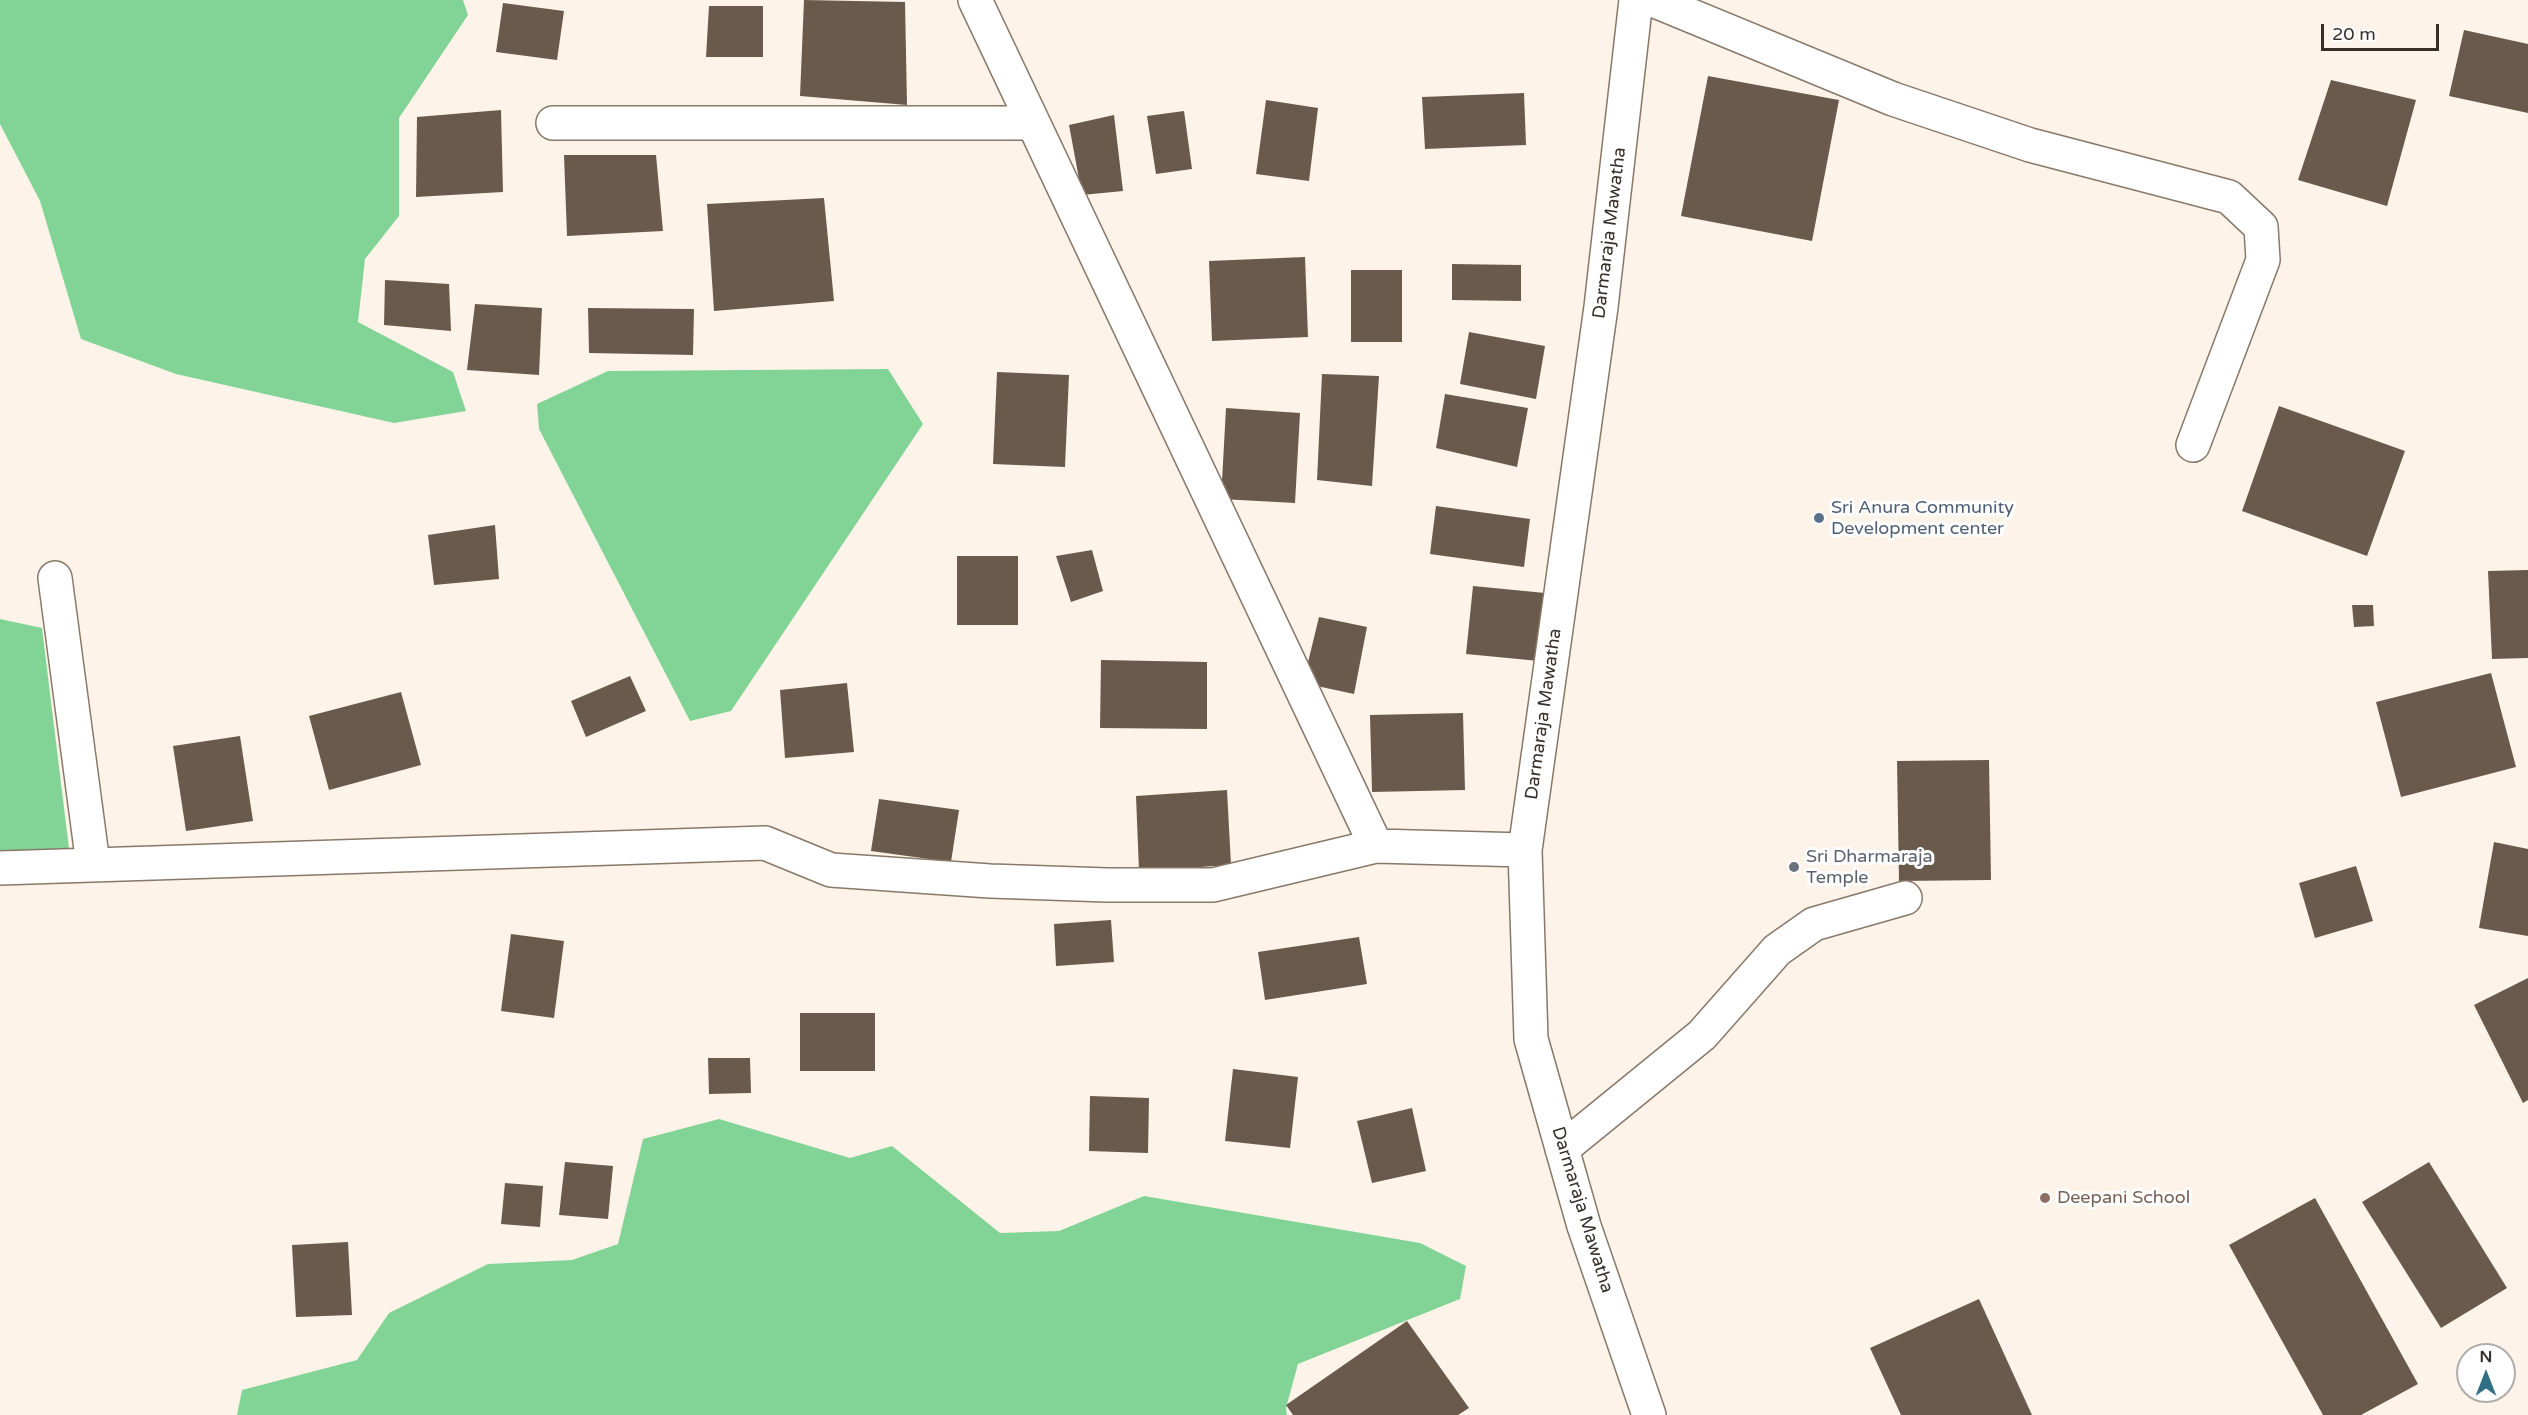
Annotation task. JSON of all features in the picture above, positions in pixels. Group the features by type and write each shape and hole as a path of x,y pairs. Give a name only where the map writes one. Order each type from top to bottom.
{"street":[{"path":"975,0 1376,846"},
{"name":"Darmaraja Mawatha","path":"1636,0 1602,307 1525,850 1531,1039 1584,1226 1649,1415"},
{"path":"1653,0 1893,99 2030,145 2229,197 2261,227 2263,260 2193,445"},
{"path":"553,123 1032,123"},
{"path":"55,578 93,864"},
{"path":"0,868 765,843 831,870 990,881 1213,885 1376,846 1525,850"},
{"path":"1562,1149 1702,1035 1777,950 1814,924 1905,897"}],"green space":[{"path":"0,0 463,0 468,15 399,118 399,216 365,259 358,322 453,372 466,411 394,423 176,374 81,339 40,201 0,124"},
{"path":"888,369 923,424 731,711 690,721 539,429 537,404 608,371"},
{"path":"0,619 42,628 71,865 0,868"},
{"path":"719,1119 850,1158 892,1146 1000,1233 1059,1231 1144,1196 1420,1243 1466,1266 1460,1299 1298,1364 1286,1408 1287,1415 237,1415 242,1390 357,1360 389,1313 488,1264 572,1260 618,1244 643,1139"}],"building":[{"path":"804,0 905,2 907,105 800,96"},
{"path":"503,3 564,11 557,60 496,52"},
{"path":"709,6 763,6 763,57 706,57"},
{"path":"2464,30 2528,44 2528,113 2449,96"},
{"path":"1708,76 1839,100 1812,241 1681,216"},
{"path":"2331,80 2416,100 2387,206 2298,180"},
{"path":"1524,93 1526,145 1425,149 1422,97"},
{"path":"1266,100 1318,108 1309,181 1256,174"},
{"path":"501,110 503,192 416,197 417,117"},
{"path":"1184,111 1192,169 1156,174 1147,116"},
{"path":"1114,115 1123,191 1082,195 1069,125"},
{"path":"564,155 656,155 663,231 567,236"},
{"path":"824,198 834,301 714,311 707,204"},
{"path":"1305,257 1308,337 1212,341 1209,261"},
{"path":"1452,264 1521,265 1521,301 1452,300"},
{"path":"1351,270 1402,270 1402,342 1351,342"},
{"path":"385,280 449,284 451,331 384,325"},
{"path":"475,304 542,308 539,375 467,370"},
{"path":"588,308 694,309 693,355 589,353"},
{"path":"1469,332 1545,346 1536,399 1460,384"},
{"path":"997,372 1069,375 1065,467 993,464"},
{"path":"1322,374 1379,376 1372,486 1317,480"},
{"path":"1445,394 1528,408 1517,467 1436,448"},
{"path":"2279,406 2405,451 2367,556 2242,511"},
{"path":"1226,408 1300,413 1295,503 1221,499"},
{"path":"1436,506 1530,519 1524,567 1430,554"},
{"path":"495,525 499,579 434,585 428,535"},
{"path":"1092,550 1103,591 1071,602 1056,556"},
{"path":"957,556 1018,556 1018,625 957,625"},
{"path":"2528,570 2528,658 2492,659 2488,571"},
{"path":"1473,586 1545,593 1539,661 1466,654"},
{"path":"2352,605 2373,605 2374,626 2354,627"},
{"path":"1319,617 1367,627 1354,694 1303,683"},
{"path":"1101,660 1207,662 1207,729 1100,728"},
{"path":"2491,673 2516,767 2401,797 2376,702"},
{"path":"630,676 646,711 586,737 571,701"},
{"path":"847,683 854,752 785,758 780,690"},
{"path":"401,692 421,765 329,790 309,716"},
{"path":"1463,713 1465,790 1372,792 1370,715"},
{"path":"240,736 253,821 186,831 173,746"},
{"path":"1989,760 1991,880 1899,881 1897,761"},
{"path":"1227,790 1231,865 1139,871 1136,796"},
{"path":"879,799 959,810 951,862 871,851"},
{"path":"2494,842 2528,849 2528,936 2479,928"},
{"path":"2356,866 2373,921 2315,938 2299,883"},
{"path":"1111,920 1114,962 1056,966 1054,924"},
{"path":"511,934 564,941 554,1018 501,1011"},
{"path":"1359,937 1367,984 1265,1000 1258,952"},
{"path":"2528,978 2528,1100 2523,1103 2474,1005"},
{"path":"800,1013 875,1013 875,1071 800,1071"},
{"path":"708,1058 750,1058 751,1093 709,1094"},
{"path":"1233,1069 1298,1077 1290,1148 1225,1141"},
{"path":"1090,1096 1149,1098 1148,1153 1089,1151"},
{"path":"1412,1108 1426,1171 1372,1183 1357,1121"},
{"path":"565,1162 613,1166 608,1219 559,1215"},
{"path":"2429,1162 2507,1288 2441,1328 2362,1202"},
{"path":"505,1183 543,1186 540,1227 501,1224"},
{"path":"2315,1198 2418,1384 2361,1415 2323,1415 2229,1245"},
{"path":"348,1242 352,1315 296,1317 292,1245"},
{"path":"1979,1299 2032,1415 1901,1415 1870,1348"},
{"path":"1407,1321 1469,1408 1458,1415 1293,1415 1286,1405"}],"place":[{"name":"Sri Anura Community Development center","path":"1819,518"},
{"name":"Sri Dharmaraja Temple","path":"1794,867"},
{"name":"Deepani School","path":"2045,1198"}]}
